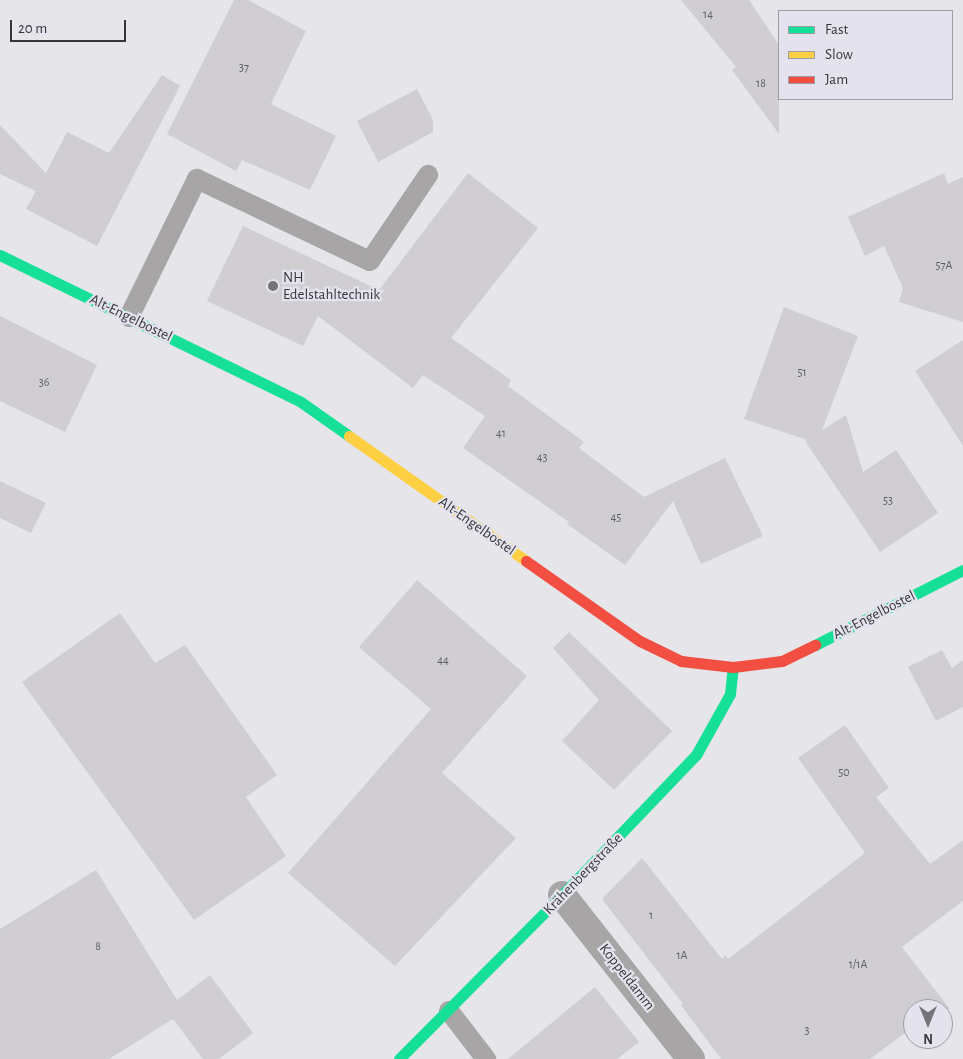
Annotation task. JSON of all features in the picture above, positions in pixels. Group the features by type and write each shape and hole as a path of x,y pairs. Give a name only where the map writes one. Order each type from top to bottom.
{"street":[{"name":"Alt-Engelbostel","path":"0,255 301,402 640,641 682,662 733,667 782,661 963,570"},
{"name":"Krähenbergstraße","path":"399,1059 449,1011 696,755 730,694 733,667"},
{"name":"Koppeldamm","path":"562,895 691,1059"}],"lane":[{"path":"129,317 197,179 370,261 428,174"},
{"path":"449,1011 486,1059"}],"building":[{"path":"234,0 248,0 306,31 271,104 336,136 310,190 242,160 236,171 167,134"},
{"path":"681,0 749,0 778,44 779,134 732,70 736,67"},
{"path":"162,75 180,86 97,246 26,209 36,191 0,174 0,125 46,173 67,132 109,153"},
{"path":"417,89 433,120 433,132 378,162 357,121"},
{"path":"468,173 538,228 451,338 511,380 508,386 584,442 579,448 644,497 725,458 763,536 701,564 673,501 625,565 567,524 569,522 463,448 485,416 423,375 413,388 318,316 303,346 207,301 243,226 379,290"},
{"path":"944,173 948,184 963,177 963,322 899,302 903,288 884,246 865,256 848,217"},
{"path":"784,307 858,336 822,430 846,415 863,472 896,450 938,513 880,552 805,441 807,440 744,419"},
{"path":"0,316 97,365 65,432 0,401"},
{"path":"963,340 963,446 915,371"},
{"path":"0,481 46,503 31,533 0,518"},
{"path":"417,580 527,676 442,773 516,838 395,966 288,873 431,709 359,647"},
{"path":"120,613 155,663 185,645 277,775 246,797 286,856 194,920 22,682"},
{"path":"569,632 672,731 614,790 562,741 599,700 553,648"},
{"path":"942,650 952,668 963,660 963,707 936,721 908,667"},
{"path":"845,725 889,788 876,797 930,864 963,840 963,901 902,947 942,999 903,999 903,1034 870,1059 721,1059 681,1005 683,1004 602,899 642,858 722,959 725,955 728,959 865,853 798,758"},
{"path":"96,870 177,1000 210,975 253,1033 219,1059 203,1059 173,1019 109,1059 0,1059 0,929"},
{"path":"595,987 639,1042 617,1059 508,1059"}],"traffic: fast":[{"path":"0,255 301,402 349,436"},
{"path":"815,645 963,570"},
{"path":"399,1059 562,895 696,755 730,694 733,667"}],"traffic: slow":[{"path":"349,436 526,561"}],"traffic: jam":[{"path":"526,561 640,641 681,661 733,667 782,661 815,645"}],"place":[{"name":"NH Edelstahltechnik","path":"273,286"}]}
